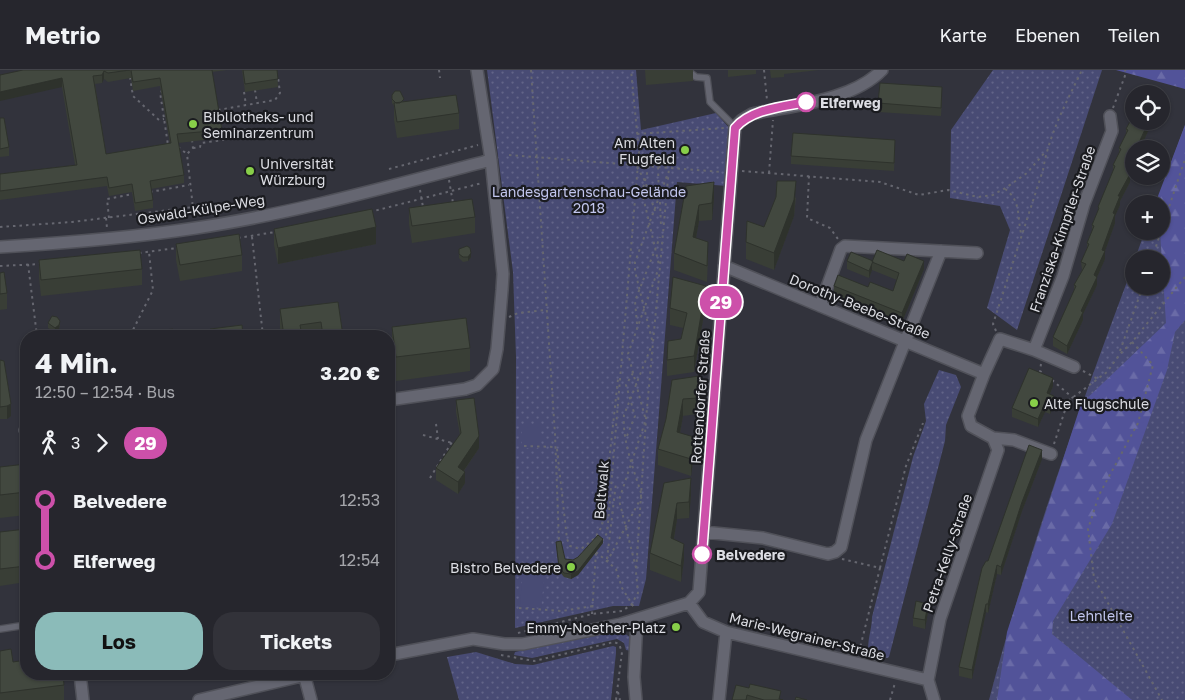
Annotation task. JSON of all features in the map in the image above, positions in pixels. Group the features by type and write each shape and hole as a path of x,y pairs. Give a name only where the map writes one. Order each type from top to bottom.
{"street":[{"path":"395,399 465,389 477,385 493,369 497,349 503,275 491,160 477,70"},
{"path":"735,128 742,120 770,110 833,97 858,87 882,70"},
{"name":"Franziska-Kimpfler-Straße","path":"1039,352 1084,204 1112,131 1110,116"},
{"name":"Rottendorfer Straße","path":"689,603 699,592 735,128"},
{"name":"Oswald-Külpe-Weg","path":"0,247 104,239 196,228 312,205 491,160"},
{"path":"820,306 842,249 845,246 978,253"},
{"path":"704,532 764,538 828,554 835,552 841,547 866,440 941,251"},
{"name":"Dorothy-Beebe-Straße","path":"724,266 984,374"},
{"path":"1052,454 1014,440 993,438 969,422 968,416 1000,339 1039,352 1074,367"},
{"name":"Petra-Kelly-Straße","path":"928,680 940,619 998,450 993,438"},
{"path":"395,654 473,639 512,645 637,620 689,603"},
{"name":"Marie-Wegrainer-Straße","path":"689,603 703,622 726,632 928,680"},
{"path":"636,700 634,677 637,620"},
{"path":"719,700 726,632"},
{"path":"81,680 83,700"},
{"path":"199,700 288,680"},
{"path":"307,680 311,700"},
{"path":"928,680 934,700"}],"lane":[{"path":"692,74 694,77 707,78 710,102 735,128"},
{"path":"0,628 20,626"}],"path":[{"path":"217,103 218,110 276,100 280,93 277,70"},
{"path":"438,70 440,78"},
{"path":"532,70 556,447 560,547"},
{"name":"Beltwalk","path":"590,556 606,533 620,369 637,167 637,134 631,70"},
{"path":"764,70 772,137 768,173"},
{"path":"1000,339 992,324 1043,170 1046,151 1053,130 1082,70"},
{"path":"1110,116 1126,73 1125,70"},
{"path":"130,76 133,96 159,120 164,119"},
{"path":"255,90 257,103"},
{"path":"167,91 160,92 169,148"},
{"path":"244,92 246,105"},
{"path":"187,154 193,148 200,147 201,143 224,140 220,120"},
{"path":"637,134 735,128"},
{"path":"192,140 193,148"},
{"path":"389,169 478,145"},
{"path":"177,146 187,154 189,185 196,228"},
{"path":"509,155 637,167 649,166 768,173 880,182 920,194 948,190 978,197 993,195 1005,189 1027,173 1046,151"},
{"path":"1170,204 1185,159"},
{"path":"512,645 513,638 519,632 592,614 622,611 631,605 638,593 636,570 618,500 646,419 628,354 659,266 642,192 649,166"},
{"path":"637,167 645,181 655,211"},
{"path":"638,326 635,301 662,234 658,167"},
{"path":"606,562 642,496 631,461 624,415 653,343 639,290 635,262 660,199 669,168"},
{"path":"636,570 646,419 669,168"},
{"path":"447,171 454,209"},
{"path":"809,176 807,218 830,228 845,246"},
{"path":"418,178 423,214"},
{"path":"370,212 483,183"},
{"path":"150,192 189,185"},
{"path":"1005,189 1013,194 1018,203 1018,219 1021,234"},
{"path":"108,233 107,199 140,193"},
{"path":"0,227 108,218 193,207"},
{"path":"236,239 281,231"},
{"path":"252,236 262,330"},
{"path":"136,253 182,247"},
{"path":"133,330 153,290 149,252"},
{"path":"0,266 47,263"},
{"path":"28,264 36,330"},
{"path":"1052,454 1068,401 1107,372 1185,277"},
{"path":"1120,354 1139,295"},
{"path":"518,313 546,310"},
{"path":"1132,342 1153,365 1138,423 1099,495 1088,529 1094,578 1162,700"},
{"path":"1039,352 1040,371 1073,398"},
{"path":"1074,367 1098,379"},
{"name":"Beltwalk","path":"588,545 602,526 620,369"},
{"path":"626,438 635,416 626,385 633,373"},
{"path":"856,664 906,466 923,423"},
{"path":"436,424 438,439"},
{"path":"555,434 568,544 577,549 588,545 590,548"},
{"path":"423,435 461,445"},
{"path":"430,478 452,442"},
{"path":"524,446 556,447"},
{"path":"606,562 616,483"},
{"path":"592,614 596,552 616,569 631,605"},
{"path":"835,552 843,560 880,568"},
{"path":"520,608 562,611 592,606"},
{"path":"616,700 622,652"},
{"path":"890,700 897,674"},
{"path":"618,690 620,700"}],"green space":[{"name":"Landesgartenschau-Gelände 2018","path":"487,70 636,70 641,130 716,113 731,130 727,186 677,182 646,579 639,606 613,606 515,628 516,357 513,272"},
{"path":"993,70 1102,70 1017,330 987,308 1010,230 1000,206 950,198 951,130"},
{"path":"1116,70 1185,70 1185,89"},
{"name":"Lehnleite","path":"1185,125 1185,700 989,700 1038,534 1125,287 1125,295 1170,295 1170,250 1138,250 1142,240 1170,240 1170,195 1159,195 1163,185 1170,185 1170,166"},
{"path":"1185,125 1185,320 1175,332 1167,370 1112,524 1053,621 1052,634 1132,700 997,700 1007,632 1081,404 1166,323 1164,295 1170,295 1170,250 1161,250 1161,240 1170,240 1170,195 1158,195 1162,185 1170,185 1170,164"},
{"path":"939,370 956,375 961,387 946,425 945,441 889,657 869,655 868,646 872,617 913,457 926,421 924,404"},
{"path":"522,425 541,425 541,448 522,448"},
{"path":"523,568 545,571 541,608 520,606"},
{"path":"619,630 630,637 632,651 626,650 624,643 617,639 532,658 514,655 515,652"},
{"path":"613,646 616,647 616,653 611,700 459,700 447,657 476,652 515,664 533,665"}],"building":[{"name":"Bibliotheks- und Seminarzentrum","path":"23,70 130,70 108,73 104,71 102,75 93,76 106,154 171,143 160,78 133,82 131,70 212,70 222,130 177,134 184,175 150,181 153,200 135,203 132,184 109,188 107,177 0,191 0,174 77,165 62,78 0,92 0,75"},
{"path":"243,70 277,70 278,79 245,84"},
{"path":"880,83 942,87 941,108 878,103"},
{"path":"395,91 400,91 404,99 400,103 396,103 392,99"},
{"path":"456,95 459,113 397,122 394,103"},
{"path":"0,118 4,118 9,147 0,149"},
{"path":"1128,130 1145,130 1140,140 1125,140 1125,183 1118,196 1120,196 1113,213 1115,214 1102,250 1105,251 1094,275 1097,277 1067,346 1053,337 1076,286 1074,285 1086,264 1081,262 1089,244 1087,243 1094,226 1092,225 1098,207 1115,166 1113,165 1121,149 1119,148"},
{"path":"793,133 895,140 894,163 791,156"},
{"path":"777,181 796,181 794,200 774,253 746,242 747,221 764,227 776,197"},
{"path":"714,182 712,203 699,205 693,237 708,242 707,266 674,253 686,186"},
{"path":"472,199 475,217 412,226 409,208"},
{"path":"372,209 376,227 278,248 274,229"},
{"path":"239,234 242,255 180,265 176,244"},
{"path":"467,246 470,248 471,253 468,257 463,257 459,254 459,249"},
{"path":"140,250 142,269 41,280 39,260"},
{"path":"877,250 904,261 907,254 924,261 902,313 834,286 838,275 868,287 870,282 893,291 899,273 872,262"},
{"path":"851,252 873,261 869,271 847,261"},
{"path":"4,272 7,293 0,294 0,273"},
{"path":"673,277 706,286 694,356 667,360 668,341 681,339 687,313 670,308"},
{"path":"338,302 342,330 322,330 321,322 300,325 301,330 283,330 280,309"},
{"path":"52,316 57,317 60,321 59,325 55,328 48,323"},
{"path":"466,318 470,348 396,357 395,330 392,330 392,327"},
{"path":"242,325 242,330 210,330"},
{"path":"0,360 4,361 11,404 0,407"},
{"name":"Alte Flugschule","path":"1029,368 1053,378 1047,393 1054,396 1050,405 1045,403 1038,419 1012,408"},
{"path":"699,376 697,398 683,399 677,432 694,437 691,459 658,449 666,419 672,380"},
{"path":"474,398 479,436 458,467 465,472 458,482 436,468 461,433 456,400"},
{"path":"1029,445 1042,450 1022,502 1001,567 997,565 988,604 986,604 972,670 959,667 982,568 986,561 988,561"},
{"path":"20,465 20,493 0,495 0,467"},
{"path":"691,478 689,502 677,503 671,538 684,544 681,566 650,553 664,483"},
{"path":"20,530 20,567 0,569 0,532"},
{"path":"598,535 603,539 578,571 571,574 564,573 559,567 556,542 561,541 565,559 573,560"},
{"path":"916,601 928,604 925,620 913,618"},
{"path":"11,649 13,662 20,661 20,680 64,680 64,685 0,693 0,651"},
{"path":"750,684 781,691 779,699 783,700 764,700 747,695 746,700 732,700 736,685 749,688"},
{"path":"796,697 807,700 795,700"}],"bus line":[{"name":"29","path":"702,554 710,472 735,128 742,120 752,114 806,102"}],"place":[{"name":"Elferweg","path":"806,102"},
{"name":"Bibliotheks- und Seminarzentrum","path":"193,124"},
{"name":"Am Alten Flugfeld","path":"685,150"},
{"name":"Universität Würzburg","path":"250,171"},
{"name":"Alte Flugschule","path":"1034,403"},
{"name":"Belvedere","path":"702,554"},
{"name":"Bistro Belvedere","path":"571,567"},
{"name":"Emmy-Noether-Platz","path":"676,627"}]}
